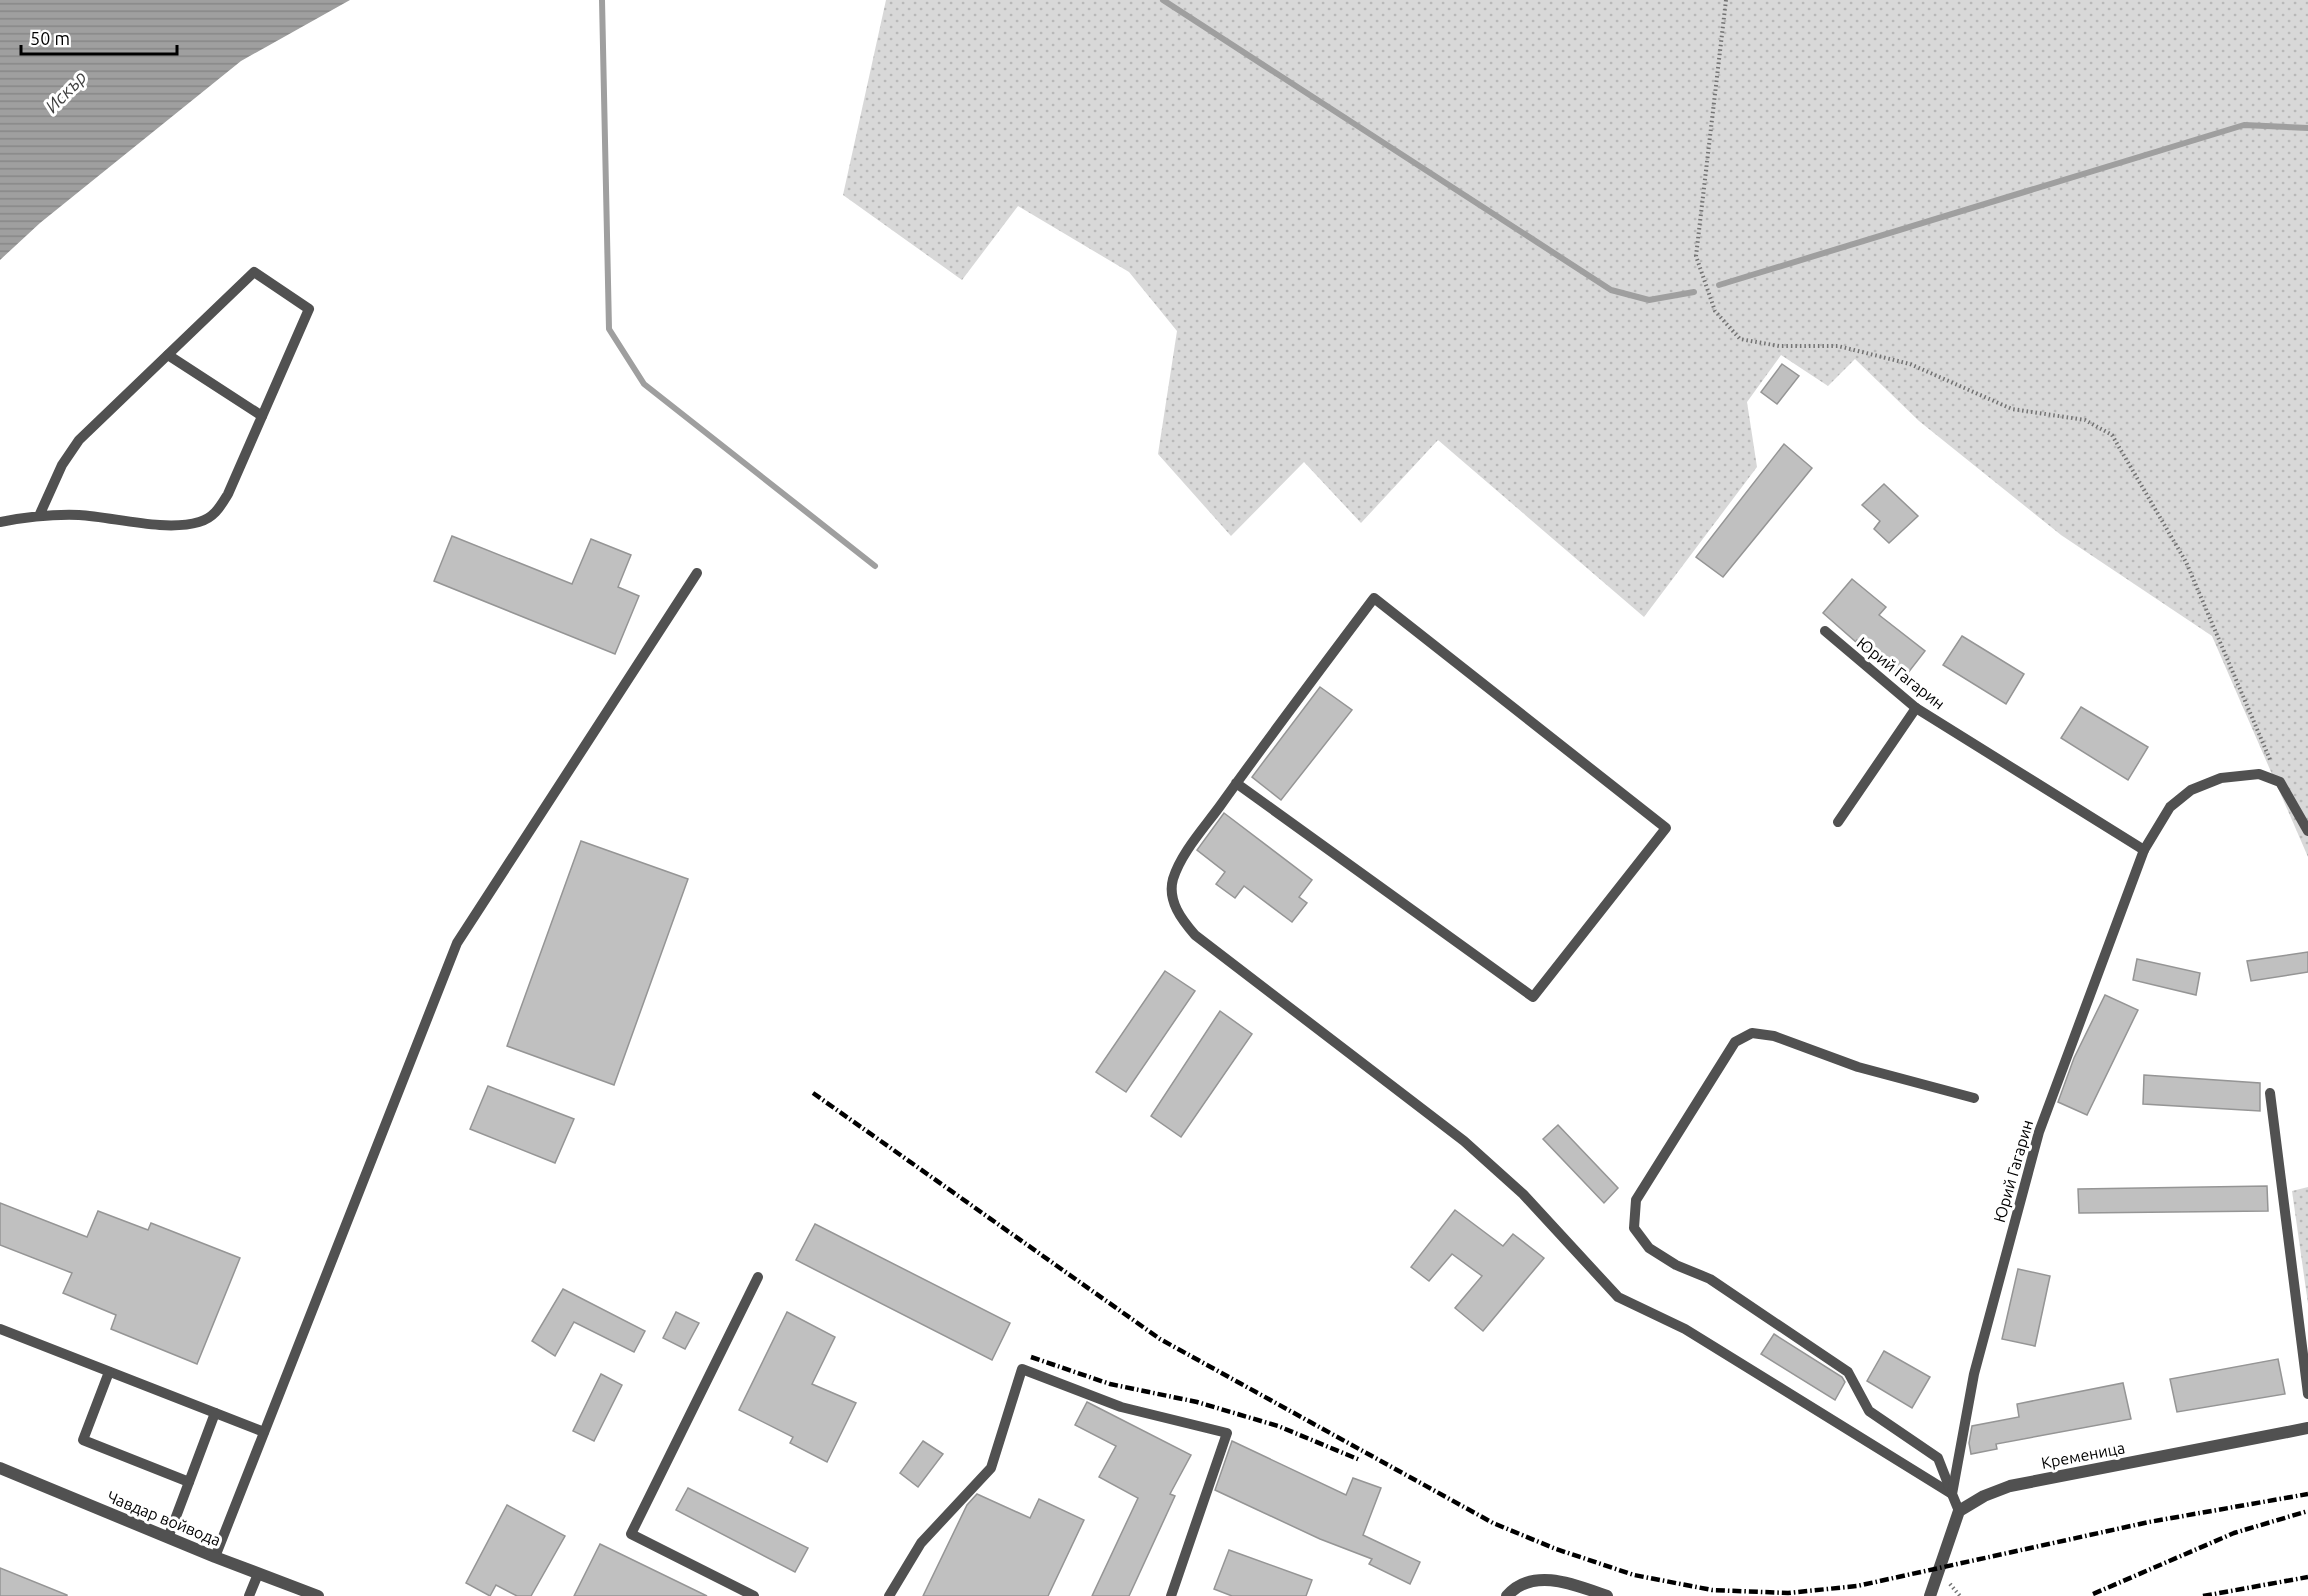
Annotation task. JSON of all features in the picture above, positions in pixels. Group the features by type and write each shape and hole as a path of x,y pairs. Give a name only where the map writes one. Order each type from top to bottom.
{"street":[{"name":"Кременица","path":"1959,1511 1984,1496 2010,1485 2308,1428"},
{"name":"Чавдар войвода","path":"0,1468 215,1557 318,1596"},
{"path":"1930,1596 1959,1511"},
{"path":"1507,1596 1527,1581 1548,1580 1574,1584 1607,1596"}],"lane":[{"path":"0,522 39,516 77,515 180,525 200,522 215,514 228,494 309,309 254,272 80,440 62,465 39,516"},
{"path":"168,355 262,416"},
{"path":"215,1557 457,944 696,573"},
{"path":"1236,783 1533,997 1666,828 1374,598 1236,783 1183,858 1173,880 1173,897 1179,915 1196,935 1464,1141 1523,1194 1618,1297 1685,1329 1952,1494"},
{"name":"Юрий Гагарин","path":"1825,631 1916,708 2145,850"},
{"path":"1838,822 1916,708"},
{"name":"Юрий Гагарин","path":"1952,1494 1974,1374 2039,1132 2145,850 2170,807 2191,790 2221,778 2259,774 2280,782"},
{"path":"2280,782 2308,831"},
{"path":"1959,1511 1938,1458 1869,1411 1848,1372 1710,1279 1676,1265 1649,1248 1634,1228 1636,1200 1735,1042 1752,1034 1774,1036 1858,1067 1974,1098"},
{"path":"2270,1093 2308,1394"},
{"path":"754,1596 630,1534 758,1277"},
{"path":"0,1329 264,1432"},
{"path":"889,1596 921,1543 991,1468 1022,1369 1121,1407 1227,1433 1171,1596"},
{"path":"109,1372 83,1440 189,1482"},
{"path":"168,1538 215,1413"},
{"path":"249,1596 258,1574"}],"path":[{"path":"1726,0 1696,256 1715,311 1740,339 1779,346 1838,346 1911,364 2012,409 2085,420 2112,435 2186,562 2280,782"}],"shaded area":[{"path":"886,0 2308,0 2308,857 2212,636 2061,535 1919,421 1855,359 1828,386 1781,355 1747,402 1757,467 1644,617 1438,440 1361,523 1304,462 1231,536 1158,454 1177,331 1129,272 1018,206 962,280 843,195"},
{"path":"2308,1187 2308,1304 2292,1191"}],"water":[{"name":"Искър","path":"0,0 350,0 241,61 40,223 0,260"}],"building":[{"path":"1782,364 1799,376 1777,404 1761,392"},
{"path":"1784,444 1812,468 1723,577 1696,557"},
{"path":"1884,484 1918,516 1889,543 1874,529 1880,521 1862,505"},
{"path":"452,536 572,584 591,539 631,555 618,587 639,596 615,654 434,581"},
{"path":"1852,579 1886,607 1879,615 1925,651 1904,678 1857,640 1856,642 1823,613"},
{"path":"1962,636 2024,674 2006,704 1943,665"},
{"path":"1320,687 1352,710 1281,800 1252,777"},
{"path":"2081,707 2148,747 2128,780 2061,738"},
{"path":"1224,813 1312,880 1299,897 1307,903 1292,922 1244,886 1235,898 1216,884 1225,872 1197,850"},
{"path":"581,841 688,879 614,1085 507,1046"},
{"path":"2308,952 2308,972 2251,981 2247,961"},
{"path":"2137,959 2200,973 2196,995 2133,980"},
{"path":"1165,971 1195,991 1126,1092 1096,1072"},
{"path":"2105,995 2138,1010 2087,1115 2058,1102 2074,1058"},
{"path":"1220,1011 1252,1034 1181,1137 1151,1116"},
{"path":"2144,1075 2260,1083 2260,1111 2143,1104"},
{"path":"488,1086 574,1119 555,1163 470,1129"},
{"path":"1558,1125 1618,1188 1604,1203 1543,1139"},
{"path":"2267,1186 2268,1211 2079,1213 2078,1189"},
{"path":"0,1203 87,1237 98,1211 148,1230 151,1223 240,1258 197,1364 111,1329 116,1315 63,1293 72,1273 0,1245"},
{"path":"1455,1210 1503,1246 1513,1234 1544,1258 1483,1331 1455,1308 1482,1276 1452,1254 1429,1281 1411,1267"},
{"path":"815,1224 1010,1323 992,1360 796,1260"},
{"path":"2018,1269 2050,1276 2035,1346 2002,1339"},
{"path":"563,1289 645,1331 634,1352 574,1322 555,1356 532,1341"},
{"path":"676,1312 699,1323 685,1349 663,1338"},
{"path":"787,1312 835,1337 812,1384 856,1403 827,1462 790,1443 793,1437 739,1410"},
{"path":"1774,1334 1842,1377 1845,1382 1835,1400 1761,1354"},
{"path":"1884,1351 1930,1377 1912,1408 1867,1381"},
{"path":"2278,1359 2285,1394 2177,1412 2170,1379"},
{"path":"601,1374 622,1385 594,1441 573,1431"},
{"path":"2123,1383 2131,1419 1996,1444 1997,1449 1971,1454 1969,1443 1972,1426 2019,1417 2017,1404"},
{"path":"1087,1402 1191,1455 1170,1494 1175,1496 1129,1596 1092,1596 1138,1498 1099,1477 1116,1446 1075,1425"},
{"path":"923,1441 943,1454 918,1487 900,1473"},
{"path":"1232,1441 1346,1495 1353,1478 1381,1488 1363,1535 1420,1562 1410,1584 1369,1564 1372,1559 1320,1539 1215,1490"},
{"path":"688,1488 808,1548 795,1572 676,1510"},
{"path":"977,1494 1030,1518 1039,1499 1084,1520 1048,1596 923,1596 967,1505"},
{"path":"507,1505 565,1536 531,1596 517,1596 496,1585 490,1596 466,1583"},
{"path":"600,1544 707,1596 574,1596"},
{"path":"1229,1550 1312,1580 1306,1596 1232,1596 1214,1589"},
{"path":"0,1568 67,1595 67,1596 0,1596"}],"waterway":[{"path":"602,0 609,329 644,384 875,566"},
{"path":"1163,0 1611,290 1649,300 1694,292"},
{"path":"1719,285 2244,125 2308,128"}],"railway":[{"path":"813,1093 1160,1339 1493,1523 1556,1549 1634,1575 1712,1590 1788,1593 1857,1586 2149,1522 2308,1494"},
{"path":"1031,1357 1110,1384 1197,1402 1278,1426 1360,1460"},
{"path":"2093,1594 2234,1533 2308,1511"},
{"path":"2203,1596 2308,1577"}]}
